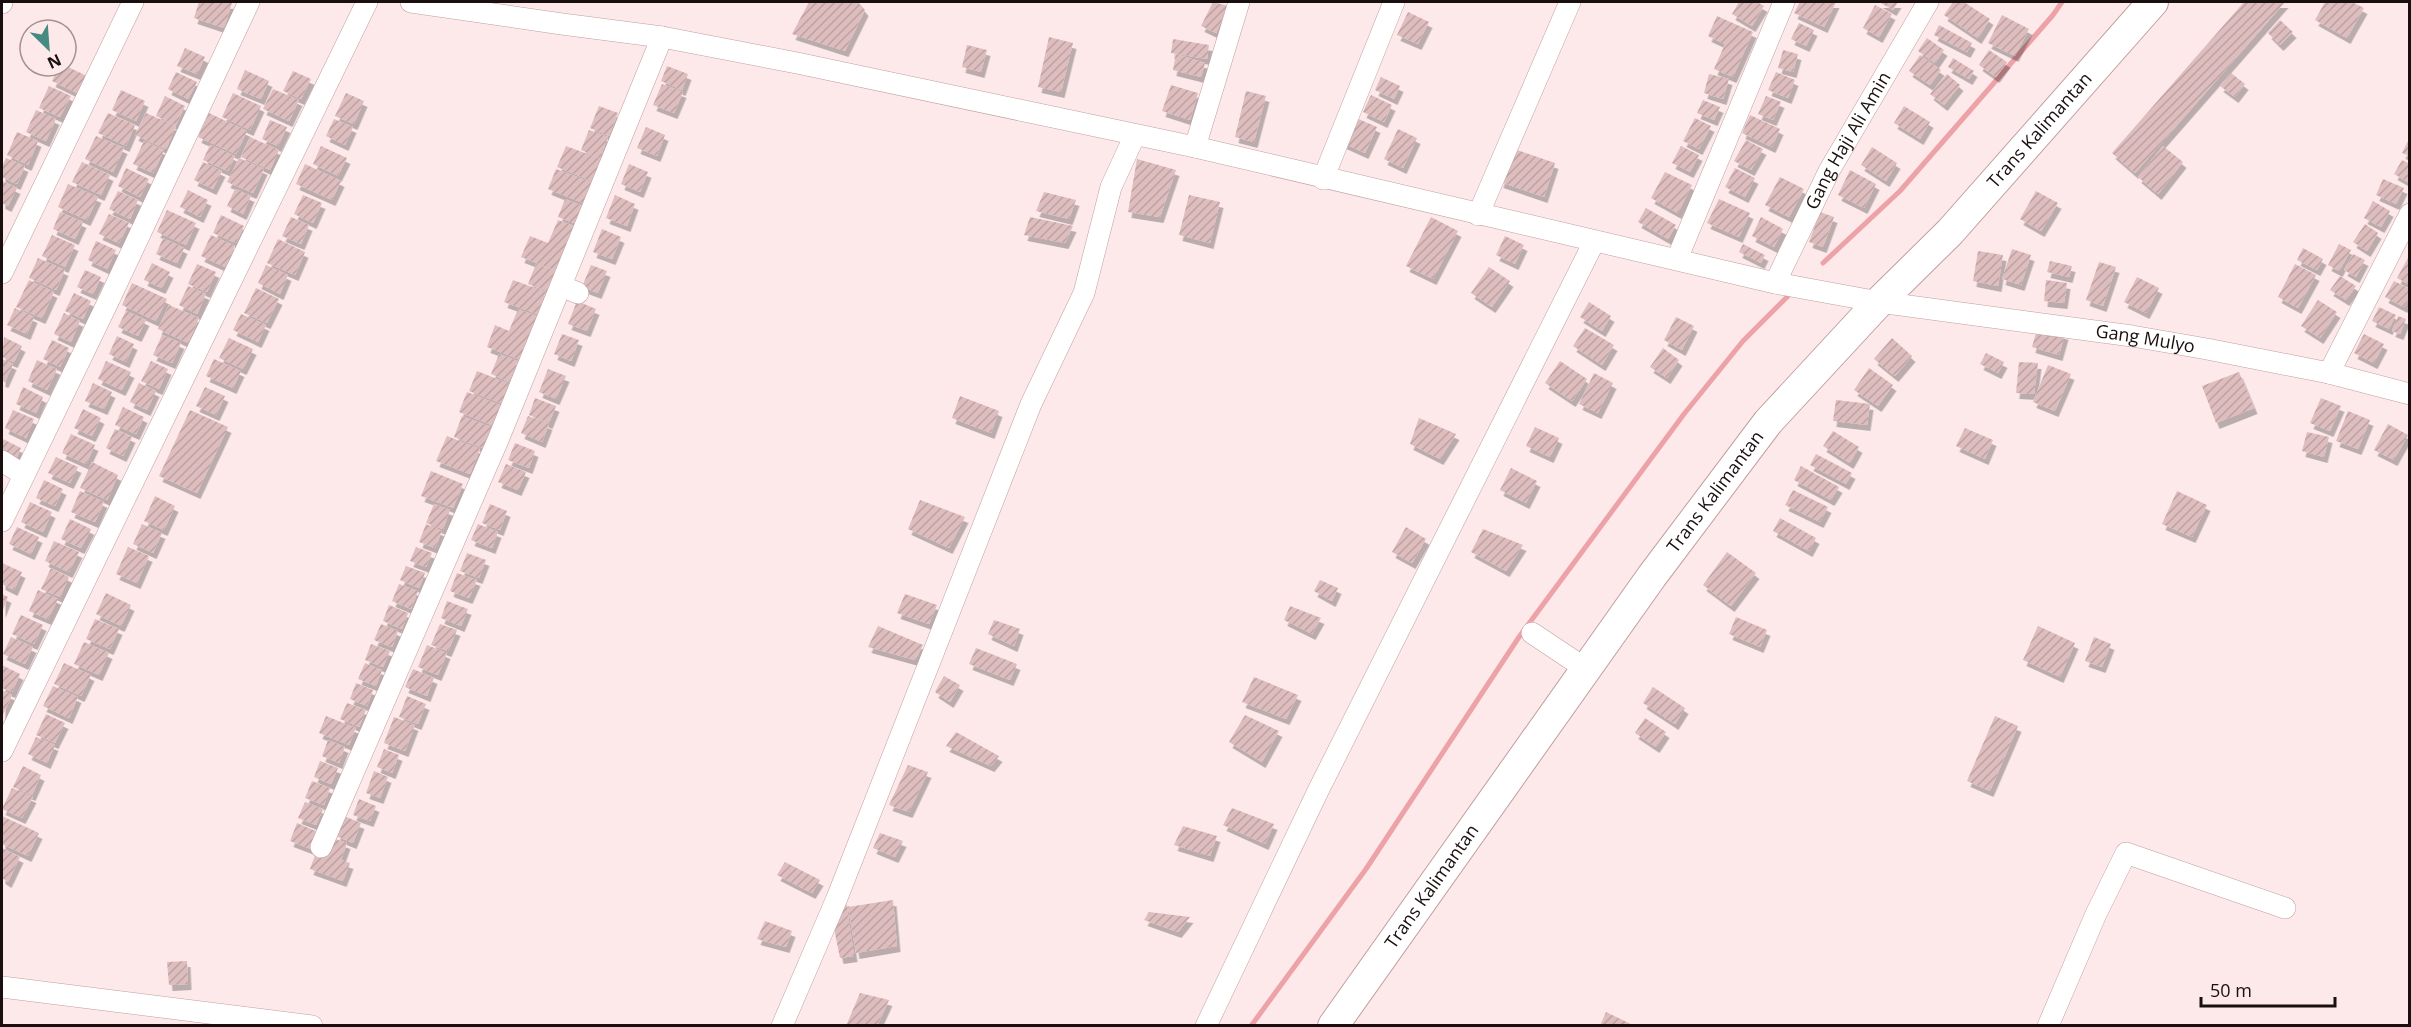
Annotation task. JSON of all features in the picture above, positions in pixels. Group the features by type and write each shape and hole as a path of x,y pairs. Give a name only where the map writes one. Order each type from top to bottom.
{"highway":[{"name":"Trans Kalimantan","path":"1333,1026 1586,669 1713,493 1768,422 1880,302 1950,232 2153,2"}],"street":[{"path":"2,273 133,2"},
{"path":"2,521 249,2"},
{"path":"2,751 368,2"},
{"name":"Gang Mulyo","path":"411,2 663,37 1195,147 1780,284 1880,302 2132,336 2328,373 2409,394"},
{"path":"1195,147 1239,2"},
{"path":"1323,178 1394,2"},
{"path":"1478,215 1570,2"},
{"path":"1677,259 1784,2"},
{"name":"Gang Haji Ali Amin","path":"1780,284 1829,171 1928,2"},
{"path":"321,848 498,440 569,290 663,37"},
{"path":"783,1026 837,898 1030,404 1084,293 1111,187 1135,135"},
{"path":"2328,373 2409,214"},
{"path":"1206,1026 1318,791 1594,242"},
{"path":"2,461 24,475"},
{"path":"1532,633 1586,669"},
{"path":"2048,1026 2096,914 2126,854 2285,908"},
{"path":"2,987 312,1026"}],"building":[{"path":"199,2 232,3 224,28 194,18"},
{"path":"809,2 858,2 865,10 845,51 792,34"},
{"path":"1213,2 1228,6 1216,33 1201,26"},
{"path":"1739,2 1757,2 1764,6 1752,26 1732,14"},
{"path":"1800,2 1836,2 1824,27 1794,13"},
{"path":"1879,2 1898,2 1893,10"},
{"path":"1953,2 1964,2 1990,19 1978,38 1944,15"},
{"path":"2244,2 2285,2 2135,173 2112,153"},
{"path":"2325,2 2352,2 2364,8 2347,38 2315,20"},
{"path":"1875,5 1892,14 1879,37 1863,28"},
{"path":"1408,12 1429,22 1418,44 1397,35"},
{"path":"2002,15 2029,29 2015,56 1988,43"},
{"path":"1717,16 1753,32 1733,77 1714,69 1725,44 1708,36"},
{"path":"2280,20 2293,32 2280,45 2268,33"},
{"path":"1799,23 1814,30 1806,46 1791,39"},
{"path":"1939,25 1972,43 1967,52 1934,35"},
{"path":"1049,37 1073,43 1061,92 1038,87"},
{"path":"1927,38 1944,50 1935,63 1918,51"},
{"path":"1173,39 1209,45 1207,59 1171,53"},
{"path":"967,45 987,50 981,72 962,67"},
{"path":"185,48 205,57 197,74 177,66"},
{"path":"1783,50 1798,54 1793,72 1778,68"},
{"path":"1989,50 2007,62 1996,77 1979,65"},
{"path":"1176,54 1205,63 1201,77 1173,70"},
{"path":"1920,55 1941,70 1930,85 1909,71"},
{"path":"1953,58 1974,71 1969,79 1948,67"},
{"path":"667,66 688,74 682,90 661,81"},
{"path":"245,70 269,81 261,99 237,89"},
{"path":"293,71 311,79 301,99 283,91"},
{"path":"78,72 87,76 79,94 52,81 53,78 78,78"},
{"path":"176,72 197,82 188,99 168,89"},
{"path":"1776,72 1795,80 1788,98 1768,90"},
{"path":"2231,73 2245,84 2235,97 2220,86"},
{"path":"1709,74 1729,79 1723,99 1704,93"},
{"path":"1947,74 1960,85 1944,105 1930,94"},
{"path":"1381,77 1400,86 1394,99 1375,90"},
{"path":"662,84 683,92 674,113 653,105"},
{"path":"1171,85 1198,93 1190,120 1162,111"},
{"path":"49,86 71,96 60,117 39,108"},
{"path":"273,89 299,100 289,121 263,109"},
{"path":"121,90 145,101 136,121 112,110"},
{"path":"1246,91 1266,96 1254,142 1235,137"},
{"path":"233,93 261,106 250,130 222,117"},
{"path":"346,93 364,101 354,124 335,116"},
{"path":"1371,95 1392,105 1384,122 1363,112"},
{"path":"165,96 185,106 176,125 156,116"},
{"path":"1766,96 1781,102 1773,120 1758,114"},
{"path":"1703,100 1720,107 1714,120 1697,113"},
{"path":"599,106 618,113 609,136 590,128"},
{"path":"1904,106 1930,122 1920,139 1894,123"},
{"path":"36,110 56,119 46,141 26,132"},
{"path":"108,113 135,125 126,146 98,133"},
{"path":"146,113 176,126 166,149 135,135"},
{"path":"209,113 247,131 236,154 198,137"},
{"path":"1750,115 1780,129 1772,147 1742,133"},
{"path":"1354,117 1377,127 1365,153 1343,143"},
{"path":"1695,118 1711,126 1699,149 1683,141"},
{"path":"334,119 353,127 345,145 326,136"},
{"path":"270,120 287,127 278,146 262,139"},
{"path":"646,127 665,135 657,156 637,148"},
{"path":"1398,129 1417,138 1403,168 1384,159"},
{"path":"589,130 608,137 600,158 581,150"},
{"path":"17,132 38,141 28,165 7,155"},
{"path":"96,136 124,148 113,172 85,159"},
{"path":"250,137 279,150 270,170 241,157"},
{"path":"2410,137 2410,156 2402,153"},
{"path":"1746,140 1763,149 1751,170 1734,161"},
{"path":"144,141 164,150 153,173 133,164"},
{"path":"210,145 235,156 228,171 203,160"},
{"path":"321,146 347,158 338,176 313,164"},
{"path":"566,146 601,159 592,181 557,167"},
{"path":"1681,146 1699,155 1690,172 1672,163"},
{"path":"2163,146 2183,162 2158,194 2138,177"},
{"path":"1872,147 1897,163 1886,181 1861,165"},
{"path":"1511,148 1555,163 1544,197 1500,182"},
{"path":"6,158 25,166 17,184 2,177 2,167"},
{"path":"239,158 264,169 253,193 227,182"},
{"path":"1137,159 1176,170 1160,217 1128,212"},
{"path":"2402,160 2410,164 2408,182 2394,174"},
{"path":"82,162 110,175 101,195 72,182"},
{"path":"203,162 222,171 213,189 194,180"},
{"path":"305,164 341,181 332,200 296,184"},
{"path":"629,164 648,172 640,192 621,184"},
{"path":"126,168 149,179 140,197 118,186"},
{"path":"1735,168 1755,178 1745,197 1725,187"},
{"path":"556,169 591,182 583,203 548,189"},
{"path":"1850,170 1876,184 1864,208 1838,195"},
{"path":"1665,172 1692,185 1678,213 1651,198"},
{"path":"1780,177 1804,189 1789,217 1765,205"},
{"path":"2383,179 2404,188 2396,204 2376,195"},
{"path":"2,181 17,188 8,206 2,203"},
{"path":"68,184 98,197 87,220 58,207"},
{"path":"235,189 251,196 243,214 227,206"},
{"path":"188,190 208,200 200,217 180,207"},
{"path":"118,191 138,200 130,219 109,209"},
{"path":"2036,191 2058,203 2041,231 2020,219"},
{"path":"1044,192 1076,200 1069,219 1036,211"},
{"path":"303,195 322,203 313,223 294,214"},
{"path":"615,195 635,204 627,226 606,218"},
{"path":"1189,195 1220,202 1210,243 1179,235"},
{"path":"565,199 583,206 576,224 558,217"},
{"path":"1719,199 1750,213 1739,237 1707,223"},
{"path":"2373,201 2390,211 2381,227 2364,218"},
{"path":"1646,208 1676,225 1668,239 1638,222"},
{"path":"167,210 196,223 186,245 157,232"},
{"path":"60,212 83,222 75,239 53,229"},
{"path":"1820,212 1834,217 1823,247 1809,242"},
{"path":"109,214 129,223 119,243 99,234"},
{"path":"221,215 244,226 236,243 213,233"},
{"path":"291,217 309,225 301,244 282,236"},
{"path":"1030,217 1073,226 1065,243 1024,235"},
{"path":"1431,217 1458,231 1433,279 1406,266"},
{"path":"1761,217 1783,229 1774,247 1752,236"},
{"path":"558,220 580,228 562,273 521,257 530,236 548,243"},
{"path":"2365,224 2378,233 2367,251 2353,242"},
{"path":"602,229 621,237 612,259 593,252"},
{"path":"52,235 75,245 65,267 42,256"},
{"path":"211,235 235,246 225,267 201,256"},
{"path":"1505,236 1524,245 1515,264 1496,255"},
{"path":"163,238 184,248 177,263 156,254"},
{"path":"278,239 305,252 295,275 267,263"},
{"path":"96,241 116,250 107,269 88,260"},
{"path":"1743,244 1765,255 1761,263 1739,252"},
{"path":"2339,244 2351,250 2339,271 2328,265"},
{"path":"2303,248 2323,259 2317,270 2297,260"},
{"path":"2012,249 2031,255 2021,285 2002,279"},
{"path":"1978,251 2003,255 1998,286 1973,281"},
{"path":"2353,254 2365,260 2356,277 2344,270"},
{"path":"2410,254 2410,285 2397,278"},
{"path":"38,258 65,270 56,290 29,278"},
{"path":"2050,261 2072,266 2069,277 2047,272"},
{"path":"2099,262 2116,267 2103,306 2086,300"},
{"path":"152,263 170,272 162,288 144,280"},
{"path":"197,264 216,272 207,292 188,284"},
{"path":"536,264 555,271 547,291 528,284"},
{"path":"2295,264 2316,275 2298,308 2278,297"},
{"path":"266,265 288,275 280,294 258,283"},
{"path":"591,265 607,271 598,293 582,287"},
{"path":"1489,267 1510,281 1492,307 1471,293"},
{"path":"85,270 101,277 93,294 77,287"},
{"path":"2340,276 2356,286 2346,300 2330,290"},
{"path":"2137,277 2159,288 2146,313 2124,302"},
{"path":"29,280 54,292 42,318 16,307"},
{"path":"513,280 546,292 537,314 504,302"},
{"path":"2046,280 2067,283 2064,303 2044,301"},
{"path":"2394,281 2410,289 2410,297 2404,307 2385,297"},
{"path":"132,283 167,299 156,321 122,305"},
{"path":"188,286 206,294 197,314 179,305"},
{"path":"256,288 279,299 267,323 244,313"},
{"path":"74,293 91,301 83,319 65,311"},
{"path":"2318,300 2337,312 2320,338 2301,326"},
{"path":"577,301 596,309 587,331 568,324"},
{"path":"1589,302 1611,316 1602,331 1580,317"},
{"path":"169,305 199,318 188,343 158,329"},
{"path":"2379,307 2396,315 2389,329 2372,321"},
{"path":"15,308 34,317 27,334 7,325"},
{"path":"518,309 537,316 526,362 487,347 495,325 509,331"},
{"path":"126,311 146,320 138,336 118,327"},
{"path":"64,313 80,321 71,342 54,334"},
{"path":"241,314 266,325 258,342 233,330"},
{"path":"2398,316 2406,319 2400,334 2392,331"},
{"path":"1676,317 1694,326 1682,350 1664,340"},
{"path":"2038,326 2065,334 2059,355 2032,347"},
{"path":"1585,328 1614,345 1602,365 1573,346"},
{"path":"562,334 579,340 571,361 554,354"},
{"path":"2364,334 2384,344 2374,363 2354,353"},
{"path":"162,335 181,343 172,363 153,355"},
{"path":"117,336 134,344 126,362 109,354"},
{"path":"4,337 22,346 14,362 2,357"},
{"path":"229,338 253,349 243,369 219,358"},
{"path":"1892,338 1912,356 1895,376 1874,359"},
{"path":"52,340 69,348 60,367 43,359"},
{"path":"1663,348 1679,360 1667,378 1650,367"},
{"path":"1986,353 2004,362 1998,373 1980,364"},
{"path":"499,354 518,361 509,382 491,374"},
{"path":"2,359 13,364 5,382 2,381"},
{"path":"214,359 241,371 233,388 206,376"},
{"path":"37,360 57,369 47,390 28,381"},
{"path":"106,361 131,372 122,390 98,379"},
{"path":"151,361 168,369 159,389 141,381"},
{"path":"1560,361 1587,379 1572,401 1545,383"},
{"path":"2019,362 2038,363 2034,394 2016,393"},
{"path":"2048,365 2071,374 2055,411 2033,402"},
{"path":"1869,368 1893,385 1878,406 1854,390"},
{"path":"548,369 566,376 556,399 539,392"},
{"path":"477,371 515,386 508,406 469,391"},
{"path":"2239,372 2254,408 2216,423 2202,386"},
{"path":"1594,373 1613,383 1598,413 1579,404"},
{"path":"93,383 112,392 104,409 85,401"},
{"path":"139,383 156,391 147,410 130,402"},
{"path":"23,387 43,397 36,413 16,404"},
{"path":"205,387 225,396 216,415 196,406"},
{"path":"467,392 507,408 499,428 459,412"},
{"path":"960,396 999,411 991,433 952,418"},
{"path":"535,398 556,406 549,423 529,415"},
{"path":"2321,398 2341,406 2330,431 2310,423"},
{"path":"1836,400 1870,404 1867,425 1833,421"},
{"path":"123,407 144,417 136,434 115,425"},
{"path":"83,409 101,418 92,436 74,428"},
{"path":"13,410 34,419 26,438 5,428"},
{"path":"190,410 228,427 197,493 159,476"},
{"path":"2348,411 2370,420 2358,449 2336,441"},
{"path":"462,416 494,428 485,449 454,437"},
{"path":"528,416 549,424 542,442 521,433"},
{"path":"1419,418 1456,434 1440,459 1410,444"},
{"path":"2388,424 2408,435 2394,460 2374,450"},
{"path":"1535,427 1559,438 1550,457 1526,446"},
{"path":"1965,428 1993,440 1985,459 1956,446"},
{"path":"115,429 132,437 123,456 106,448"},
{"path":"1833,431 1859,447 1850,463 1823,446"},
{"path":"2307,432 2329,437 2324,457 2302,451"},
{"path":"71,434 95,445 86,464 62,453"},
{"path":"447,436 480,449 470,474 436,461"},
{"path":"3,439 21,448 14,463 2,457"},
{"path":"515,443 535,451 529,468 508,460"},
{"path":"1816,454 1852,473 1846,484 1810,465"},
{"path":"56,457 78,467 70,483 48,473"},
{"path":"92,462 118,475 107,500 80,488"},
{"path":"506,464 526,472 518,490 498,482"},
{"path":"1801,466 1839,487 1831,500 1794,480"},
{"path":"1511,468 1537,481 1526,503 1500,490"},
{"path":"431,471 463,484 453,508 421,496"},
{"path":"44,480 63,489 55,506 36,498"},
{"path":"1793,490 1828,507 1820,522 1785,505"},
{"path":"80,491 104,502 95,522 71,512"},
{"path":"2177,491 2207,505 2192,537 2162,524"},
{"path":"155,496 175,506 164,530 144,521"},
{"path":"920,500 965,517 949,548 908,529"},
{"path":"30,502 52,512 43,532 21,522"},
{"path":"434,504 450,510 443,529 426,523"},
{"path":"490,504 507,511 500,530 482,523"},
{"path":"1780,518 1816,538 1809,551 1773,531"},
{"path":"70,519 91,529 81,548 61,539"},
{"path":"142,524 162,533 153,553 133,544"},
{"path":"426,524 442,531 435,548 419,542"},
{"path":"478,524 498,532 492,548 471,540"},
{"path":"17,527 39,537 31,554 9,544"},
{"path":"1406,527 1426,539 1412,563 1392,552"},
{"path":"1483,529 1523,545 1506,571 1471,552"},
{"path":"54,541 79,552 69,572 45,561"},
{"path":"128,547 149,556 137,583 116,574"},
{"path":"416,547 432,553 426,567 410,561"},
{"path":"1727,552 1756,573 1731,606 1703,585"},
{"path":"467,553 486,560 479,578 460,571"},
{"path":"2,563 22,572 14,590 2,584"},
{"path":"406,566 425,573 419,588 400,580"},
{"path":"51,568 69,577 60,597 41,589"},
{"path":"457,573 477,580 469,598 450,591"},
{"path":"1320,580 1338,588 1332,601 1314,591"},
{"path":"399,584 418,591 411,609 392,601"},
{"path":"38,590 58,599 48,619 29,611"},
{"path":"106,593 131,605 121,626 96,614"},
{"path":"2,594 8,597 2,612"},
{"path":"905,594 937,605 929,624 897,613"},
{"path":"447,601 468,609 461,626 441,618"},
{"path":"389,605 408,613 402,629 383,621"},
{"path":"1290,606 1321,618 1312,634 1284,620"},
{"path":"21,615 43,625 34,644 12,634"},
{"path":"1736,617 1767,630 1760,647 1729,634"},
{"path":"95,619 119,629 110,649 86,639"},
{"path":"994,620 1020,629 1014,646 988,634"},
{"path":"381,624 398,631 392,647 374,640"},
{"path":"440,624 457,630 448,651 431,645"},
{"path":"878,626 923,645 915,660 868,647"},
{"path":"2038,626 2075,643 2060,677 2023,660"},
{"path":"11,637 33,647 25,664 3,654"},
{"path":"2094,637 2111,644 2102,667 2085,661"},
{"path":"84,642 109,653 99,675 74,664"},
{"path":"371,644 390,651 383,667 365,660"},
{"path":"427,645 447,653 438,675 418,667"},
{"path":"976,648 1017,664 1010,680 969,664"},
{"path":"64,663 91,675 81,696 54,684"},
{"path":"365,663 382,670 376,686 358,679"},
{"path":"2,665 20,674 12,692 2,688"},
{"path":"413,669 434,678 427,696 405,687"},
{"path":"944,676 960,685 950,702 935,692"},
{"path":"1254,677 1298,695 1286,719 1242,702"},
{"path":"356,683 373,690 367,706 350,699"},
{"path":"53,686 78,697 69,718 43,706"},
{"path":"1653,687 1685,708 1675,724 1643,703"},
{"path":"2,690 12,695 3,715 2,714"},
{"path":"407,696 426,704 418,724 399,717"},
{"path":"347,703 366,710 359,727 340,719"},
{"path":"46,714 65,723 55,743 36,735"},
{"path":"1245,715 1279,731 1262,762 1229,742"},
{"path":"326,716 356,728 349,745 319,733"},
{"path":"1995,716 2018,726 1990,791 1967,781"},
{"path":"394,717 415,725 405,751 384,743"},
{"path":"1645,718 1666,732 1656,747 1635,733"},
{"path":"956,732 999,756 991,766 946,746"},
{"path":"36,737 55,745 47,763 28,754"},
{"path":"328,740 345,747 339,763 322,756"},
{"path":"384,749 399,755 392,773 377,767"},
{"path":"320,761 338,768 331,784 314,777"},
{"path":"908,765 928,772 909,812 889,805"},
{"path":"23,766 41,775 32,795 13,787"},
{"path":"374,771 388,777 380,798 366,793"},
{"path":"312,781 330,788 324,805 305,798"},
{"path":"12,788 33,797 22,818 2,809"},
{"path":"359,799 376,806 370,821 353,815"},
{"path":"305,802 323,809 316,825 298,818"},
{"path":"1232,808 1274,824 1265,844 1223,825"},
{"path":"2,816 39,833 28,856 2,844"},
{"path":"344,816 361,823 353,843 336,836"},
{"path":"297,823 318,832 311,849 290,841"},
{"path":"1183,826 1217,836 1210,856 1174,845"},
{"path":"880,833 903,841 895,857 873,848"},
{"path":"329,837 347,843 341,860 350,863 343,881 310,869 317,850"},
{"path":"2,848 20,857 8,882 2,878"},
{"path":"785,862 820,880 812,893 777,875"},
{"path":"846,900 854,956 840,958 829,904"},
{"path":"893,900 897,946 856,953 848,907"},
{"path":"1149,912 1190,917 1178,932 1144,920"},
{"path":"765,921 792,931 786,947 757,939"},
{"path":"187,961 188,984 169,985 167,962"},
{"path":"860,993 889,1000 877,1026 846,1026"},
{"path":"1606,1012 1635,1026 1600,1026"}],"waterway":[{"path":"1823,263 1900,191 2062,2"},
{"path":"1251,1026 1366,869 1519,637 1684,414 1743,341 1792,292"}]}
